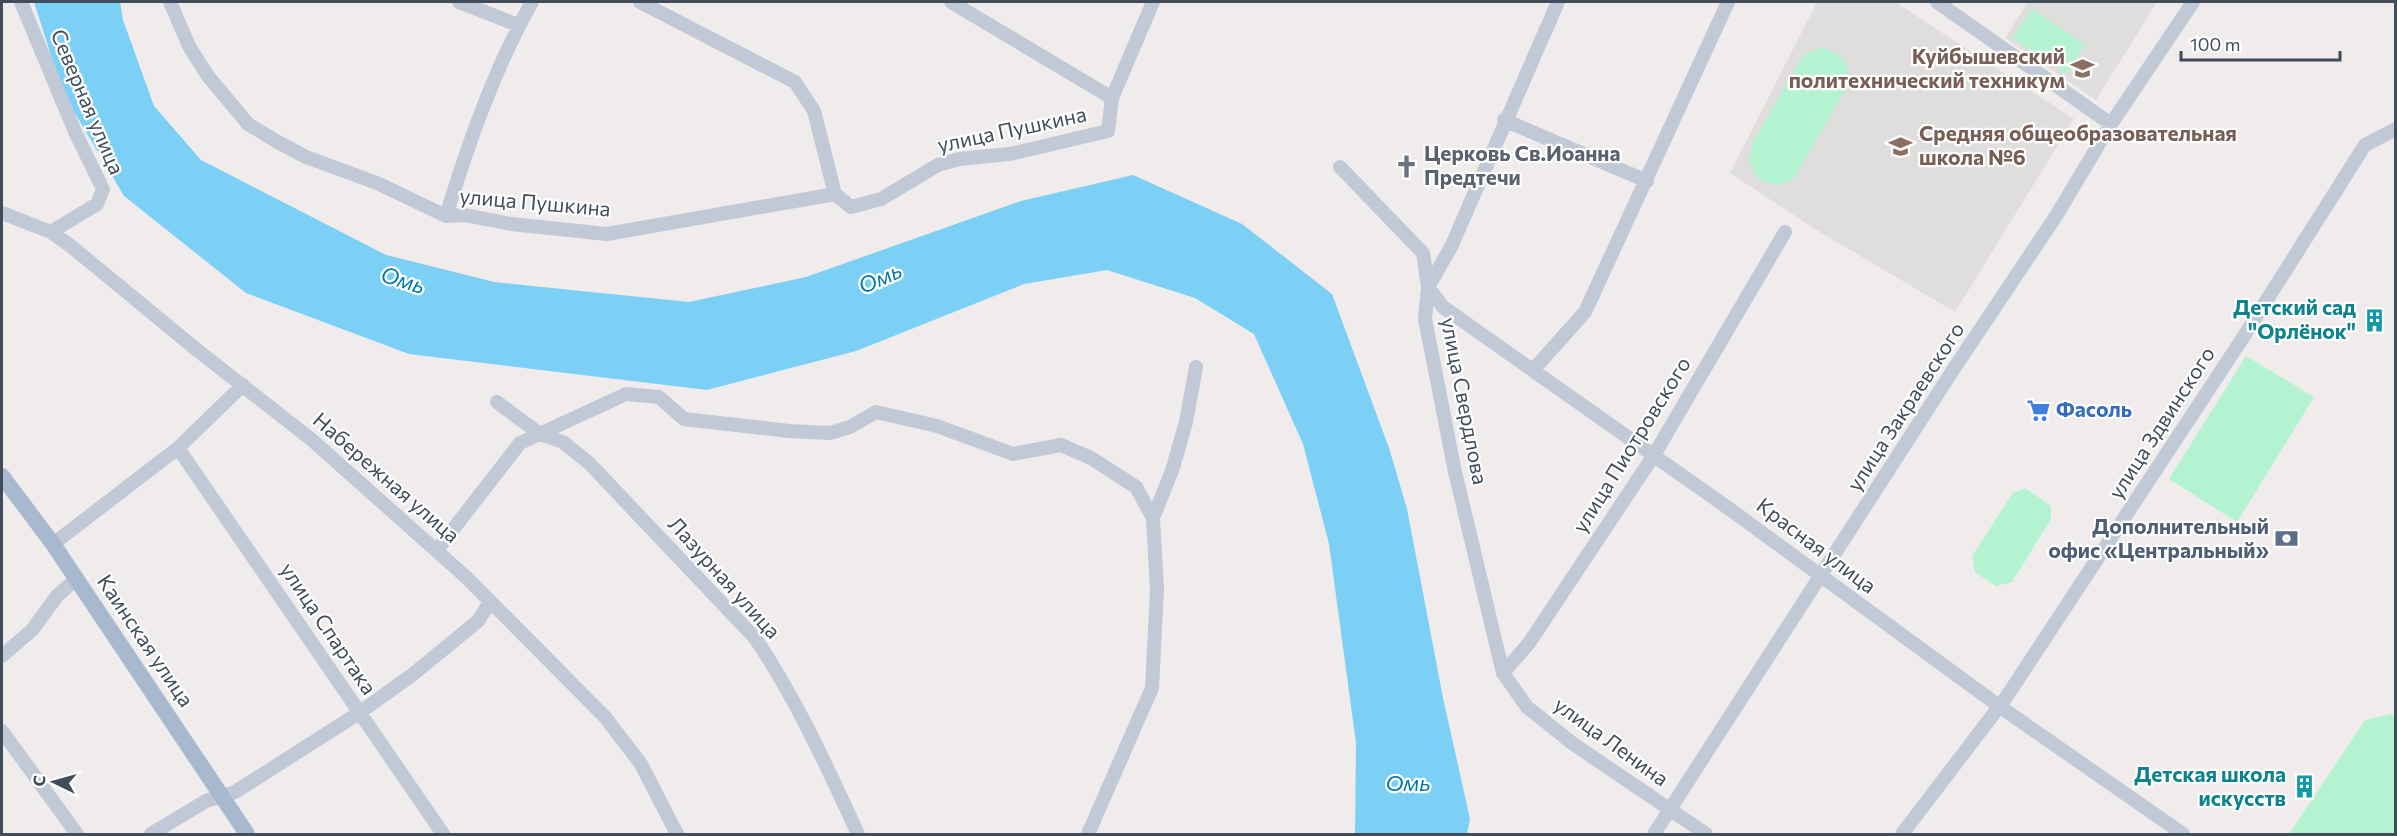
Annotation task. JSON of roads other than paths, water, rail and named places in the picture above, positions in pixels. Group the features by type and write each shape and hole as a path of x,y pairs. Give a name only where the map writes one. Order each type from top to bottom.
{"main road":[{"name":"Каинская улица","path":"2,476 76,579 247,834"}],"street":[{"name":"Северная улица","path":"21,2 76,134 103,189 96,204 51,232"},
{"name":"улица Пушкина","path":"170,2 190,48 208,76 248,124 306,157 377,183 446,216 465,215 511,224 607,234 835,194 851,207 881,199 938,165 959,159 1010,154 1108,131 1112,98"},
{"path":"459,2 518,25"},
{"path":"446,216 472,132 518,25 531,2"},
{"path":"640,2 795,82 814,111 835,194"},
{"path":"951,2 1112,98 1153,2"},
{"path":"1428,287 1451,248 1504,120 1558,2"},
{"path":"1533,370 1585,312 1728,2"},
{"path":"1937,2 2111,124"},
{"name":"улица Закраевского","path":"1654,834 1953,370 2056,216 2111,124 2193,2"},
{"path":"1504,120 1647,181"},
{"name":"улица Здвинского","path":"1902,834 1999,706 2244,336 2365,145 2396,129"},
{"name":"улица Свердлова","path":"1340,167 1423,253 1428,287 1425,319 1429,341 1455,472 1503,673"},
{"name":"Набережная улица","path":"5,215 51,232 72,247 196,350 330,455 437,550 605,717 640,764 677,834"},
{"name":"улица Пиотровского","path":"1503,673 1529,643 1654,455 1785,232"},
{"name":"Красная улица","path":"1428,287 1443,307 1654,455 1999,706 2183,834"},
{"path":"1088,834 1152,688 1157,589 1153,518 1172,471 1186,422 1196,367"},
{"path":"52,544 178,448 243,385"},
{"path":"437,550 520,443 626,394 659,397 684,419 830,433 850,427 876,412 937,426 1013,454 1061,445 1091,458 1136,487 1153,518"},
{"name":"Лазурная улица","path":"497,402 540,434 563,442 589,463 755,638 777,670 812,733 858,834"},
{"name":"улица Спартака","path":"178,448 443,834"},
{"path":"2,657 32,630 57,596 76,579"},
{"path":"151,834 206,801 235,792 359,713 412,675 478,621 490,602"},
{"name":"улица Ленина","path":"1503,673 1527,707 1572,743 1706,834"},
{"path":"2,731 77,834"}],"water":[{"name":"Омь","path":"34,2 120,2 123,20 154,106 201,160 386,255 494,282 689,302 806,277 1021,201 1133,175 1242,224 1332,294 1389,448 1407,509 1443,698 1470,819 1467,834 1355,834 1356,743 1329,544 1303,444 1254,334 1195,298 1107,270 1024,284 856,351 707,390 409,354 246,293 124,196 63,93"}],"place":[{"name":"Куйбышевский политехнический техникум","path":"2083,69"},
{"name":"Средняя общеобразовательная школа №6","path":"1901,146"},
{"name":"Церковь Св.Иоанна Предтечи","path":"1406,166"},
{"name":"Детский сад \"Орлёнок\"","path":"2374,320"},
{"name":"Фасоль","path":"2038,410"},
{"name":"Дополнительный офис «Центральный»","path":"2287,539"},
{"name":"Детская школа искусств","path":"2304,787"}]}
